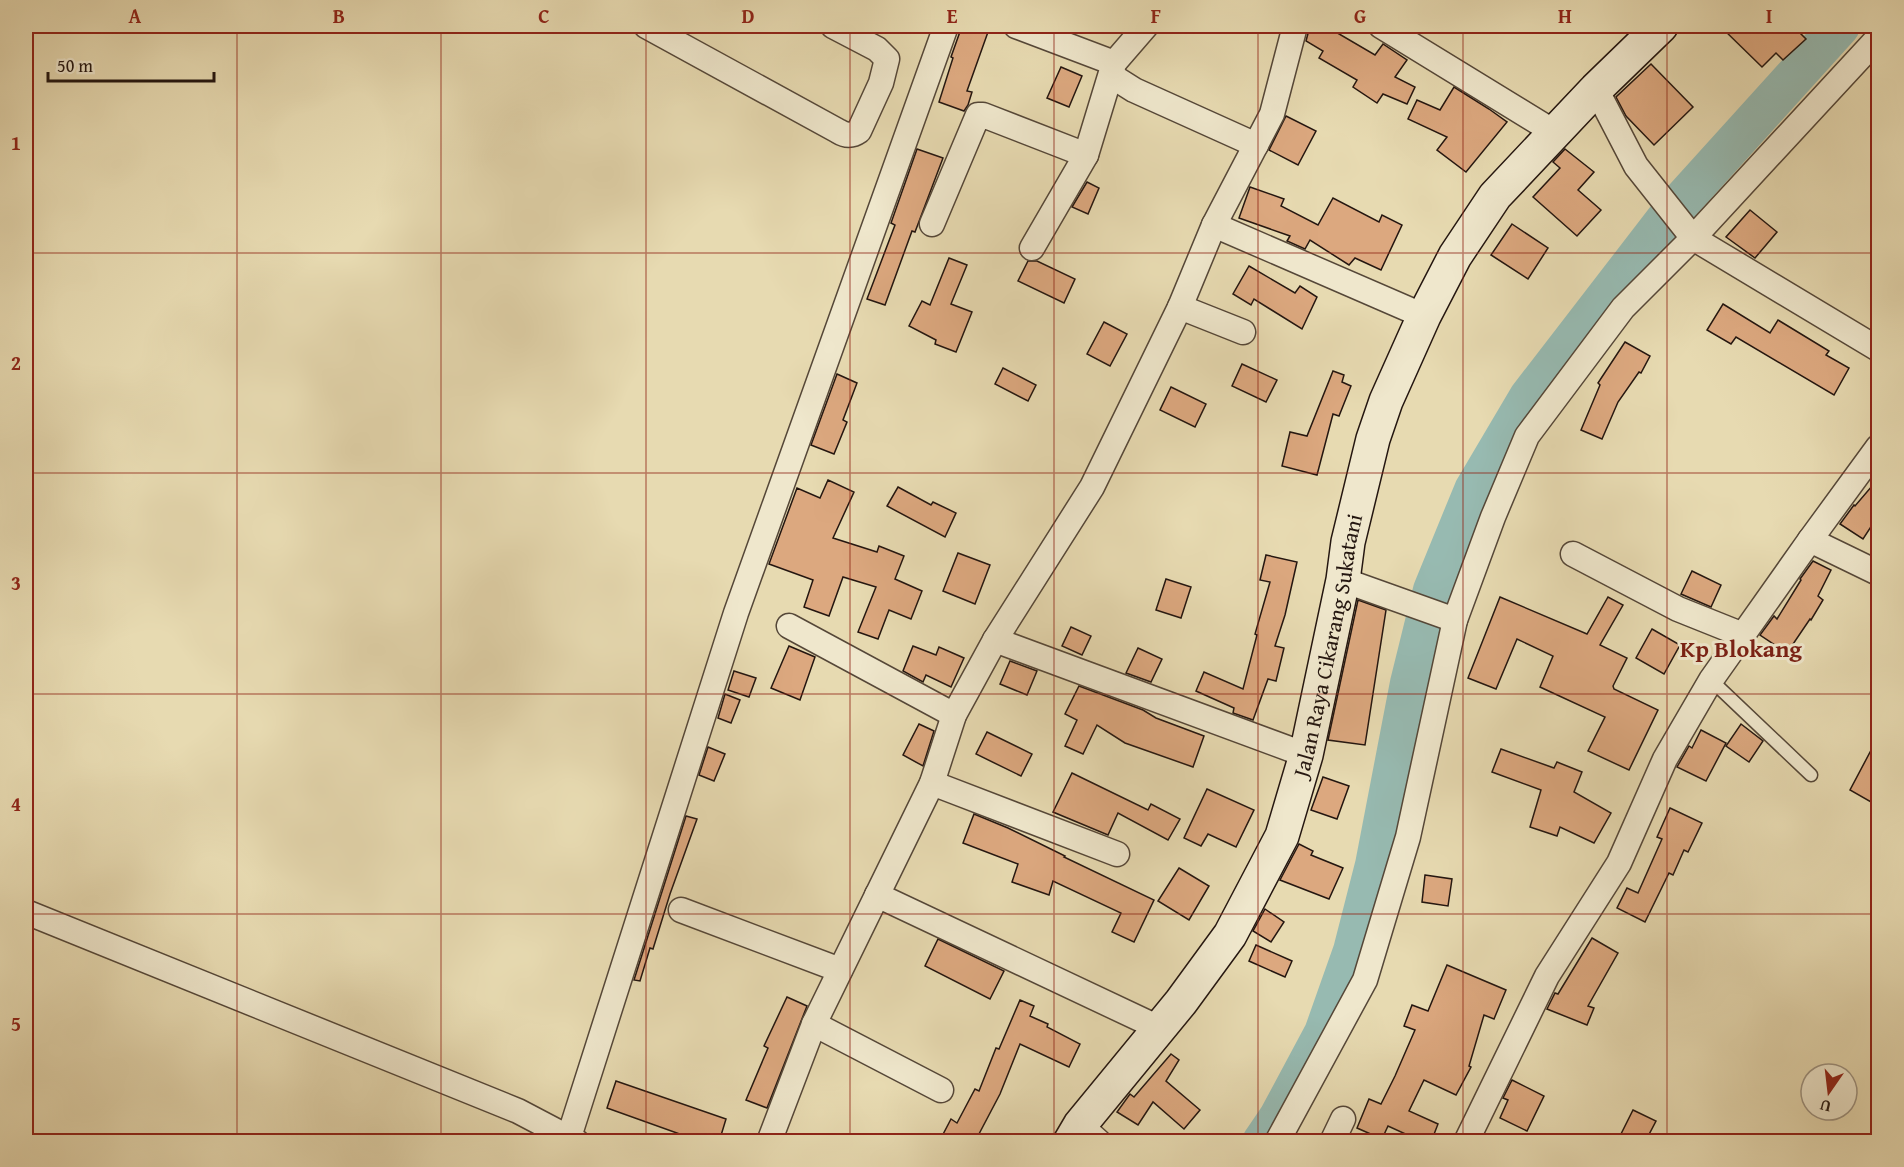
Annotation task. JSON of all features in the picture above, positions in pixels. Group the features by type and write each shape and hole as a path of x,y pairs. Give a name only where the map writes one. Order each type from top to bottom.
{"main road":[{"name":"Jalan Raya Cikarang Sukatani","path":"1083,1136 1159,1028 1230,935 1282,836 1306,755 1348,542 1373,439 1386,401 1424,316 1455,256 1495,196 1596,89 1662,26"}],"street":[{"path":"646,26 838,131 853,135 859,131 881,83 887,59 877,49 833,26"},
{"path":"26,912 518,1111 569,1137 736,612 946,26"},
{"path":"1016,26 1113,66"},
{"path":"1032,248 1086,155 1113,66 1146,26"},
{"path":"769,1142 814,1024 932,783 954,715 995,639 1092,487 1180,307 1214,225 1272,114 1295,26"},
{"path":"1381,26 1554,132"},
{"path":"1277,1142 1365,980 1408,837 1450,618 1527,436 1623,308 1687,231 1878,38"},
{"path":"1113,66 1115,78 1134,90 1256,145"},
{"path":"1596,89 1636,166 1687,231 1878,349"},
{"path":"932,224 978,116 983,115 1086,155"},
{"path":"1214,225 1424,316"},
{"path":"1180,307 1243,332"},
{"path":"1466,1142 1547,976 1619,863 1665,759 1711,680 1878,447"},
{"path":"1810,540 1878,573"},
{"path":"1573,554 1678,609 1743,635"},
{"path":"1342,580 1450,618"},
{"path":"789,626 954,715"},
{"path":"995,639 1306,755"},
{"path":"932,783 1117,854"},
{"path":"878,895 1159,1028"},
{"path":"681,910 840,970"},
{"path":"814,1024 941,1090"},
{"path":"1332,1142 1343,1119"}],"lane":[{"path":"1711,680 1811,775"}],"building":[{"path":"962,26 988,32 967,91 972,92 964,111 939,102"},
{"path":"1310,26 1338,26 1334,31 1375,55 1383,44 1407,60 1395,77 1415,87 1407,104 1383,94 1377,103 1353,87 1357,80 1319,58 1323,51 1306,41"},
{"path":"1720,26 1793,26 1806,39 1783,60 1776,53 1762,67"},
{"path":"1651,64 1693,107 1654,145 1626,116 1616,97"},
{"path":"1061,67 1082,76 1069,107 1047,98"},
{"path":"1454,87 1507,122 1466,172 1437,150 1447,137 1408,119 1417,100 1440,110"},
{"path":"1286,116 1316,131 1298,165 1269,150"},
{"path":"917,149 943,158 915,232 912,231 885,305 867,299 895,225 891,223"},
{"path":"1565,149 1594,172 1578,190 1601,210 1577,236 1533,197 1560,168 1553,162"},
{"path":"1087,182 1099,188 1088,214 1072,207"},
{"path":"1250,187 1284,199 1281,206 1318,225 1333,198 1379,222 1382,215 1402,225 1381,270 1355,258 1349,265 1310,240 1305,249 1287,241 1290,236 1239,218"},
{"path":"1750,210 1777,232 1755,258 1726,237"},
{"path":"1512,224 1548,248 1528,279 1491,255"},
{"path":"949,258 967,265 951,304 972,312 956,352 935,344 936,340 909,326 922,301 930,305"},
{"path":"1028,261 1037,261 1075,279 1064,303 1018,281"},
{"path":"1249,266 1295,293 1300,286 1317,297 1302,329 1254,299 1251,305 1233,294"},
{"path":"1723,304 1770,333 1778,320 1829,351 1826,355 1849,368 1834,395 1736,337 1731,344 1707,330"},
{"path":"1104,322 1127,334 1110,366 1087,354"},
{"path":"1625,342 1650,356 1641,373 1639,372 1618,402 1602,439 1581,430 1600,385 1598,383"},
{"path":"1242,364 1277,380 1266,402 1232,386"},
{"path":"1003,368 1036,385 1028,401 995,384"},
{"path":"1333,371 1344,375 1342,382 1351,386 1339,416 1333,414 1317,475 1282,466 1290,432 1307,436"},
{"path":"837,374 857,383 843,420 847,422 834,454 811,445"},
{"path":"1171,387 1206,404 1195,427 1160,410"},
{"path":"1878,479 1878,516 1863,539 1840,524"},
{"path":"828,480 854,492 833,538 877,552 879,546 904,556 895,579 922,591 911,619 889,610 878,639 858,632 876,587 843,577 829,616 804,607 813,580 769,564 797,488 820,498"},
{"path":"898,487 931,505 933,502 956,513 945,537 887,506"},
{"path":"958,553 990,565 975,604 943,591"},
{"path":"1266,555 1297,562 1285,615 1275,646 1284,648 1276,681 1268,679 1253,720 1233,713 1234,708 1196,691 1204,672 1243,689 1257,635 1255,634 1270,582 1260,580"},
{"path":"1813,561 1831,570 1818,596 1823,600 1787,653 1760,635 1774,616 1777,619"},
{"path":"1692,571 1721,585 1711,607 1681,594"},
{"path":"1166,579 1191,587 1181,618 1156,610"},
{"path":"1500,597 1587,634 1608,597 1623,605 1600,645 1627,658 1613,686 1614,689 1658,710 1629,770 1588,751 1605,717 1540,687 1553,656 1517,639 1496,689 1468,678"},
{"path":"1358,600 1386,610 1365,745 1328,740"},
{"path":"1071,627 1091,636 1082,655 1062,646"},
{"path":"1652,629 1680,645 1664,674 1636,658"},
{"path":"789,646 815,657 800,700 771,688"},
{"path":"913,646 936,655 939,647 964,658 951,687 926,675 923,682 903,671"},
{"path":"1138,648 1162,659 1151,682 1126,673"},
{"path":"1010,661 1037,671 1027,695 1000,684"},
{"path":"734,671 756,678 749,697 728,690"},
{"path":"1079,686 1204,736 1193,767 1125,743 1097,725 1083,754 1065,746 1077,720 1065,714"},
{"path":"725,694 740,700 731,723 718,718"},
{"path":"919,724 934,731 923,766 903,755"},
{"path":"1741,724 1763,741 1749,762 1726,746"},
{"path":"1701,730 1726,743 1706,781 1677,767 1689,746 1692,748"},
{"path":"987,732 1032,754 1021,776 976,754"},
{"path":"1878,737 1878,806 1850,790"},
{"path":"708,747 725,754 714,781 699,775"},
{"path":"1501,749 1554,768 1557,762 1582,772 1574,792 1611,813 1594,843 1560,827 1557,836 1530,827 1541,790 1492,772"},
{"path":"1072,773 1148,810 1151,804 1180,819 1168,840 1118,813 1108,835 1053,812"},
{"path":"1323,777 1349,786 1337,819 1311,810"},
{"path":"1207,789 1254,810 1236,847 1208,834 1201,846 1184,838"},
{"path":"1670,808 1702,823 1688,852 1684,850 1673,875 1669,873 1645,922 1617,908 1627,888 1638,893 1662,839 1657,837"},
{"path":"974,814 1008,828 1154,900 1134,942 1112,932 1121,913 1053,881 1049,895 1012,882 1018,864 963,843"},
{"path":"686,816 697,819 653,949 650,948 640,981 634,980"},
{"path":"1299,844 1313,851 1311,855 1343,868 1329,899 1280,880"},
{"path":"1179,868 1209,886 1189,920 1158,901"},
{"path":"1425,875 1452,879 1448,906 1422,902"},
{"path":"1265,909 1284,922 1271,942 1253,931"},
{"path":"1592,938 1618,953 1588,1006 1594,1008 1587,1025 1547,1009 1555,993 1558,994"},
{"path":"938,939 1004,971 990,999 925,966"},
{"path":"1256,945 1292,961 1285,977 1249,961"},
{"path":"1447,965 1506,990 1494,1019 1484,1015 1469,1066 1471,1067 1456,1095 1424,1080 1409,1111 1438,1124 1431,1142 1423,1142 1388,1126 1382,1139 1357,1128 1369,1099 1381,1104 1395,1076 1415,1030 1404,1026 1412,1005 1428,1011"},
{"path":"787,997 807,1006 767,1108 746,1100 768,1048 764,1046"},
{"path":"1020,1000 1034,1006 1030,1016 1048,1024 1047,1027 1080,1044 1069,1067 1020,1044 1000,1094 979,1134 992,1142 939,1142 951,1119 957,1123 975,1089 979,1091 996,1048 999,1049"},
{"path":"1171,1054 1179,1060 1166,1081 1200,1110 1184,1129 1153,1102 1138,1125 1117,1112 1130,1094 1134,1097"},
{"path":"1512,1080 1544,1096 1527,1131 1500,1118 1508,1100 1503,1098"},
{"path":"616,1081 726,1119 719,1142 702,1142 607,1108"},
{"path":"1633,1110 1656,1121 1645,1142 1617,1142"}],"waterway":[{"path":"1262,1142 1279,1117 1324,1033 1353,951 1375,865 1410,683 1433,590 1474,490 1529,397 1670,214 1840,26"}],"district":[{"name":"Kp Blokang","path":"1741,649"}]}
